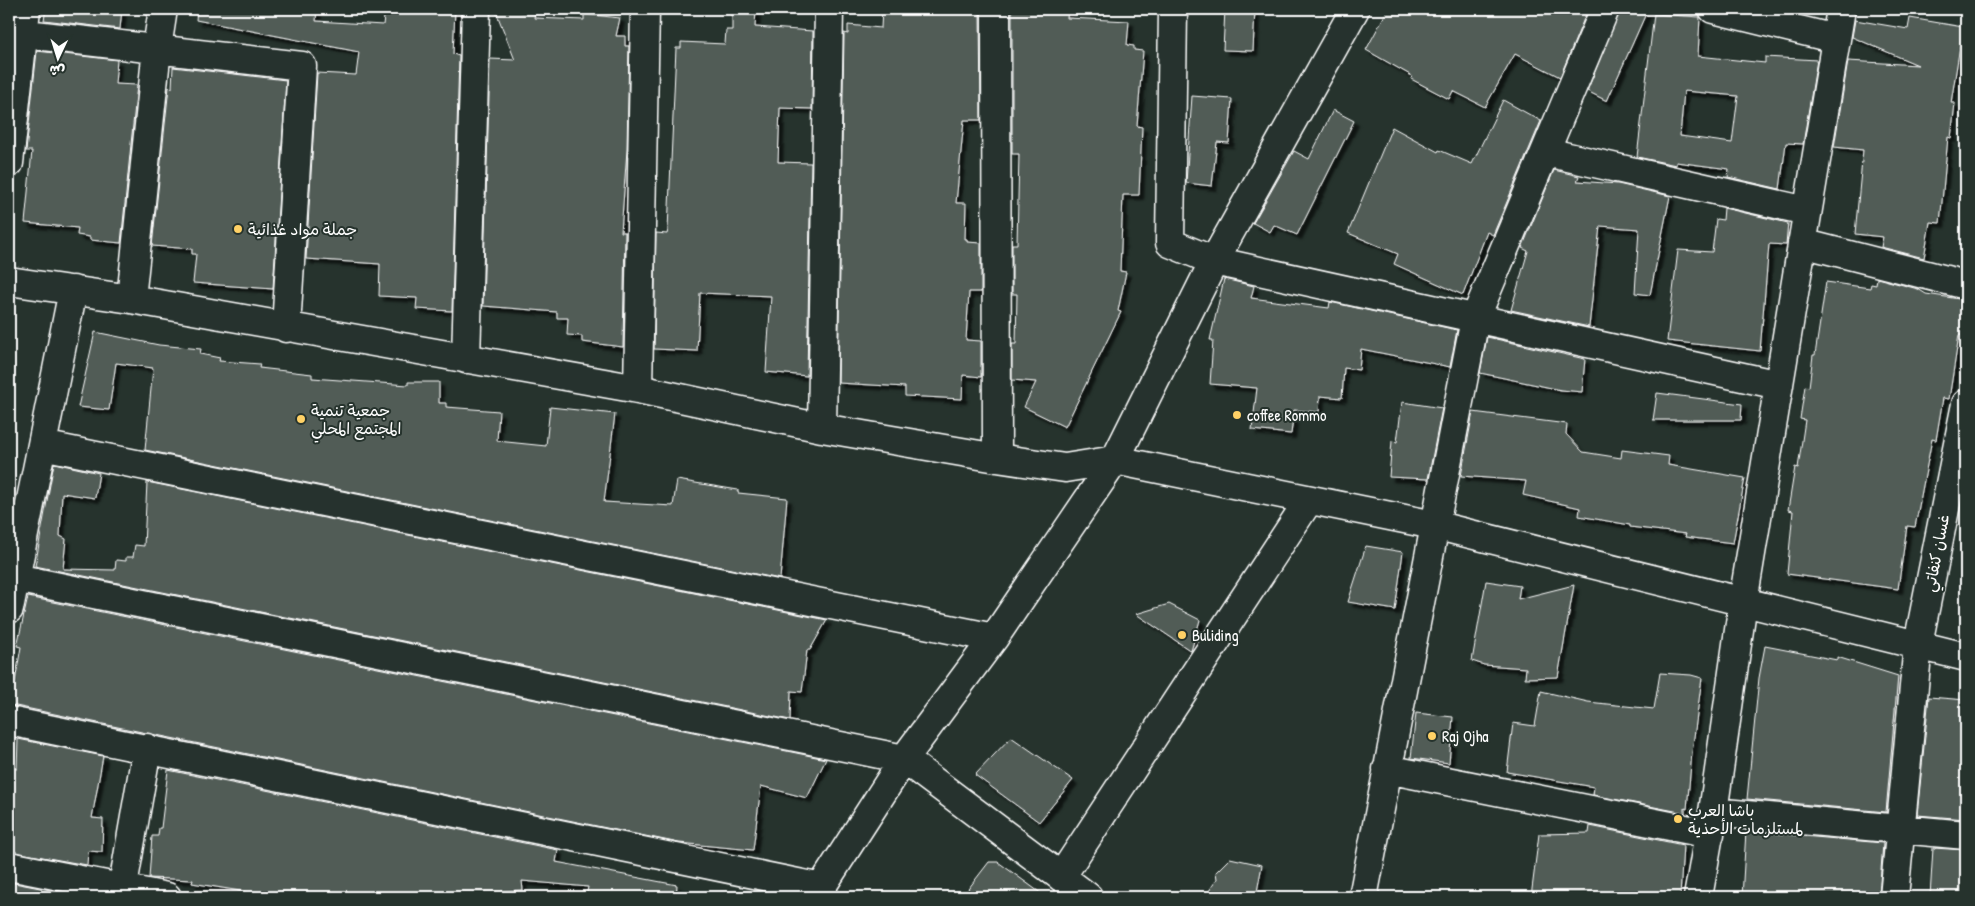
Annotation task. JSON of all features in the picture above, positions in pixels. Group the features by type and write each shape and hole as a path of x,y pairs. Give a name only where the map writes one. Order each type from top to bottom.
{"street":[{"path":"131,299 157,48 163,9"},
{"path":"466,358 476,9"},
{"path":"638,389 645,9"},
{"path":"822,428 829,9"},
{"path":"996,9 997,458"},
{"path":"1173,9 1170,243 1214,261 1779,385"},
{"path":"9,721 147,748 818,893 904,759 994,638 1115,460 1214,261 1354,9"},
{"path":"1363,897 1475,319 1604,9"},
{"path":"1713,9 1836,39"},
{"path":"1698,897 1711,823 1743,602 1841,9"},
{"path":"9,163 19,25 157,48 302,66 286,328"},
{"path":"1546,152 1808,211"},
{"path":"1802,244 1966,285"},
{"path":"9,281 131,299 286,328 466,358 638,389 822,428 997,458 1064,468 1115,460 1434,526 1966,657"},
{"path":"9,609 15,578 17,524 42,445 73,290"},
{"name":"غسان كنفاتي","path":"1894,897 1918,644 1966,404"},
{"path":"42,445 994,638"},
{"path":"1061,876 1309,500"},
{"path":"15,578 904,759 1088,897"},
{"path":"122,893 147,748"},
{"path":"1387,769 1711,823 1899,830 1966,835"},
{"path":"9,866 122,893 167,897"}],"building":[{"path":"46,9 122,9 120,29 44,20"},
{"path":"197,9 317,9 316,21 383,25 385,9 455,9 453,54 459,56 452,311 416,309 417,298 379,296 380,264 306,259 317,73 356,75 359,52 196,20"},
{"path":"495,9 535,13 534,18 584,20 584,14 620,18 616,36 625,36 625,46 629,46 627,150 621,232 625,232 623,347 582,342 582,336 567,335 568,318 557,318 557,312 483,306 490,59 515,60"},
{"path":"732,9 756,9 755,27 813,31 812,109 780,108 778,162 811,163 807,376 766,372 771,296 700,293 697,351 654,349 656,233 667,234 668,230 676,48 681,48 681,42 725,44 726,30 732,30"},
{"path":"882,9 980,9 981,120 964,120 956,203 966,203 965,239 967,239 967,242 981,243 981,292 969,292 966,340 981,341 981,377 963,375 962,399 905,396 905,387 838,383 844,33 848,34 848,25 881,28"},
{"path":"1012,9 1068,9 1067,18 1129,21 1127,45 1134,46 1134,50 1143,51 1137,126 1142,127 1139,195 1123,195 1120,271 1126,272 1118,311 1121,312 1065,427 1024,407 1036,382 1012,380 1012,344 1016,344 1017,294 1012,294 1012,244 1017,244 1019,154 1012,154"},
{"path":"1225,9 1255,9 1253,51 1223,50"},
{"path":"1388,9 1588,9 1560,77 1515,54 1485,107 1453,91 1449,99 1411,79 1412,76 1366,50"},
{"path":"1620,9 1648,9 1607,101 1587,91"},
{"path":"1654,14 1700,17 1698,56 1765,63 1765,57 1817,60 1803,144 1786,143 1780,189 1728,177 1729,169 1676,162 1676,165 1637,157","holes":["1684,91 1738,96 1732,143 1680,136"]},
{"path":"1910,18 1963,27 1951,103 1955,103 1951,138 1948,137 1940,223 1930,222 1924,258 1881,247 1883,237 1855,234 1863,150 1834,147 1848,61 1918,65 1852,37 1855,20 1908,29"},
{"path":"37,51 117,60 115,84 137,85 121,243 90,240 90,237 77,235 78,228 25,223 32,151 26,151"},
{"path":"173,67 286,80 273,289 193,283 196,254 192,254 192,249 152,246 169,87 172,88"},
{"path":"1192,96 1232,99 1229,143 1217,142 1212,186 1186,183"},
{"path":"1503,100 1541,121 1493,235 1487,232 1463,295 1394,264 1398,254 1348,233 1392,127 1438,152 1439,150 1472,164"},
{"path":"1333,110 1354,121 1297,235 1274,225 1270,232 1253,223 1294,151 1309,159"},
{"path":"1554,170 1579,176 1577,181 1618,184 1670,196 1650,295 1635,293 1639,229 1600,226 1589,327 1511,310 1528,251 1522,248"},
{"path":"1724,208 1788,223 1786,245 1769,244 1760,351 1667,341 1678,250 1712,252 1716,219 1723,220"},
{"path":"1877,278 1918,289 1926,294 1966,300 1962,335 1959,335 1949,399 1943,398 1936,440 1932,439 1915,527 1907,526 1898,589 1787,574 1793,511 1788,510 1795,467 1798,468 1805,420 1800,419 1805,386 1809,387 1826,282 1870,288 1871,284 1876,285"},
{"path":"1224,279 1254,286 1251,298 1329,308 1330,302 1457,330 1450,367 1361,349 1359,370 1344,368 1342,398 1320,396 1319,412 1294,410 1291,434 1252,430 1257,388 1210,384 1213,340 1210,340"},
{"path":"95,332 159,345 201,349 200,354 220,358 219,361 260,364 259,368 312,374 312,378 408,385 408,382 439,382 439,403 446,403 446,407 499,411 497,441 546,446 550,407 615,414 604,502 673,506 677,480 738,490 738,493 787,498 780,579 145,450 153,368 116,363 109,410 78,407"},
{"path":"1487,337 1585,359 1582,392 1561,390 1480,373"},
{"path":"1657,393 1742,404 1741,420 1653,420"},
{"path":"1402,402 1442,408 1428,479 1389,477 1392,441 1397,442"},
{"path":"1473,412 1567,424 1566,434 1583,452 1621,458 1622,450 1669,456 1668,465 1745,478 1733,543 1685,537 1686,534 1630,527 1630,525 1579,516 1580,508 1523,495 1526,481 1461,476"},
{"path":"54,463 99,473 95,498 62,493 60,536 66,539 63,569 115,570 116,560 126,561 126,557 133,557 135,545 144,546 147,482 827,620 810,650 807,650 802,692 791,691 790,720 35,566"},
{"path":"1366,546 1403,552 1395,610 1348,602"},
{"path":"1486,581 1520,586 1518,599 1574,585 1558,677 1525,678 1526,668 1484,665 1472,661"},
{"path":"28,597 826,759 807,798 761,786 753,850 679,843 11,705 21,647 17,646"},
{"name":"Buliding","path":"1169,604 1200,620 1191,651 1136,614"},
{"path":"1765,646 1837,660 1837,657 1898,676 1886,812 1747,799 1759,678"},
{"path":"1660,673 1691,675 1702,678 1685,813 1593,795 1594,787 1507,772 1513,723 1535,726 1541,691 1588,702 1654,709"},
{"path":"1929,697 1966,700 1966,819 1917,815"},
{"name":"Raj Ojha","path":"1416,713 1453,717 1449,763 1411,758"},
{"path":"1011,737 1073,780 1039,822 975,775"},
{"path":"18,739 103,756 92,818 103,819 102,852 88,851 87,865 9,851 11,768 17,769"},
{"path":"168,770 558,850 556,862 677,885 676,897 586,897 588,887 522,881 523,890 502,891 501,897 407,897 358,894 358,897 286,897 245,895 246,892 192,883 193,880 149,878 152,836 158,836 159,828 161,828"},
{"path":"1590,826 1683,845 1680,897 1531,897 1539,834 1589,833"},
{"path":"1746,831 1883,843 1879,897 1742,897"},
{"path":"1933,848 1966,850 1966,897 1930,897"},
{"path":"1230,858 1262,865 1256,897 1205,897 1217,879 1216,872"},
{"path":"989,862 998,862 1046,897 962,897"},
{"path":"9,882 87,897 32,897 9,892"}],"place":[{"name":"جملة مواد غذائية","path":"238,229"},
{"name":"coffee Rommo","path":"1237,415"},
{"name":"جمعية تنمية المجتمع المحلي","path":"301,419"},
{"name":"Buliding","path":"1182,635"},
{"name":"Raj Ojha","path":"1432,736"},
{"name":"باشا العرب لمستلزمات الأحذية","path":"1678,819"}]}
